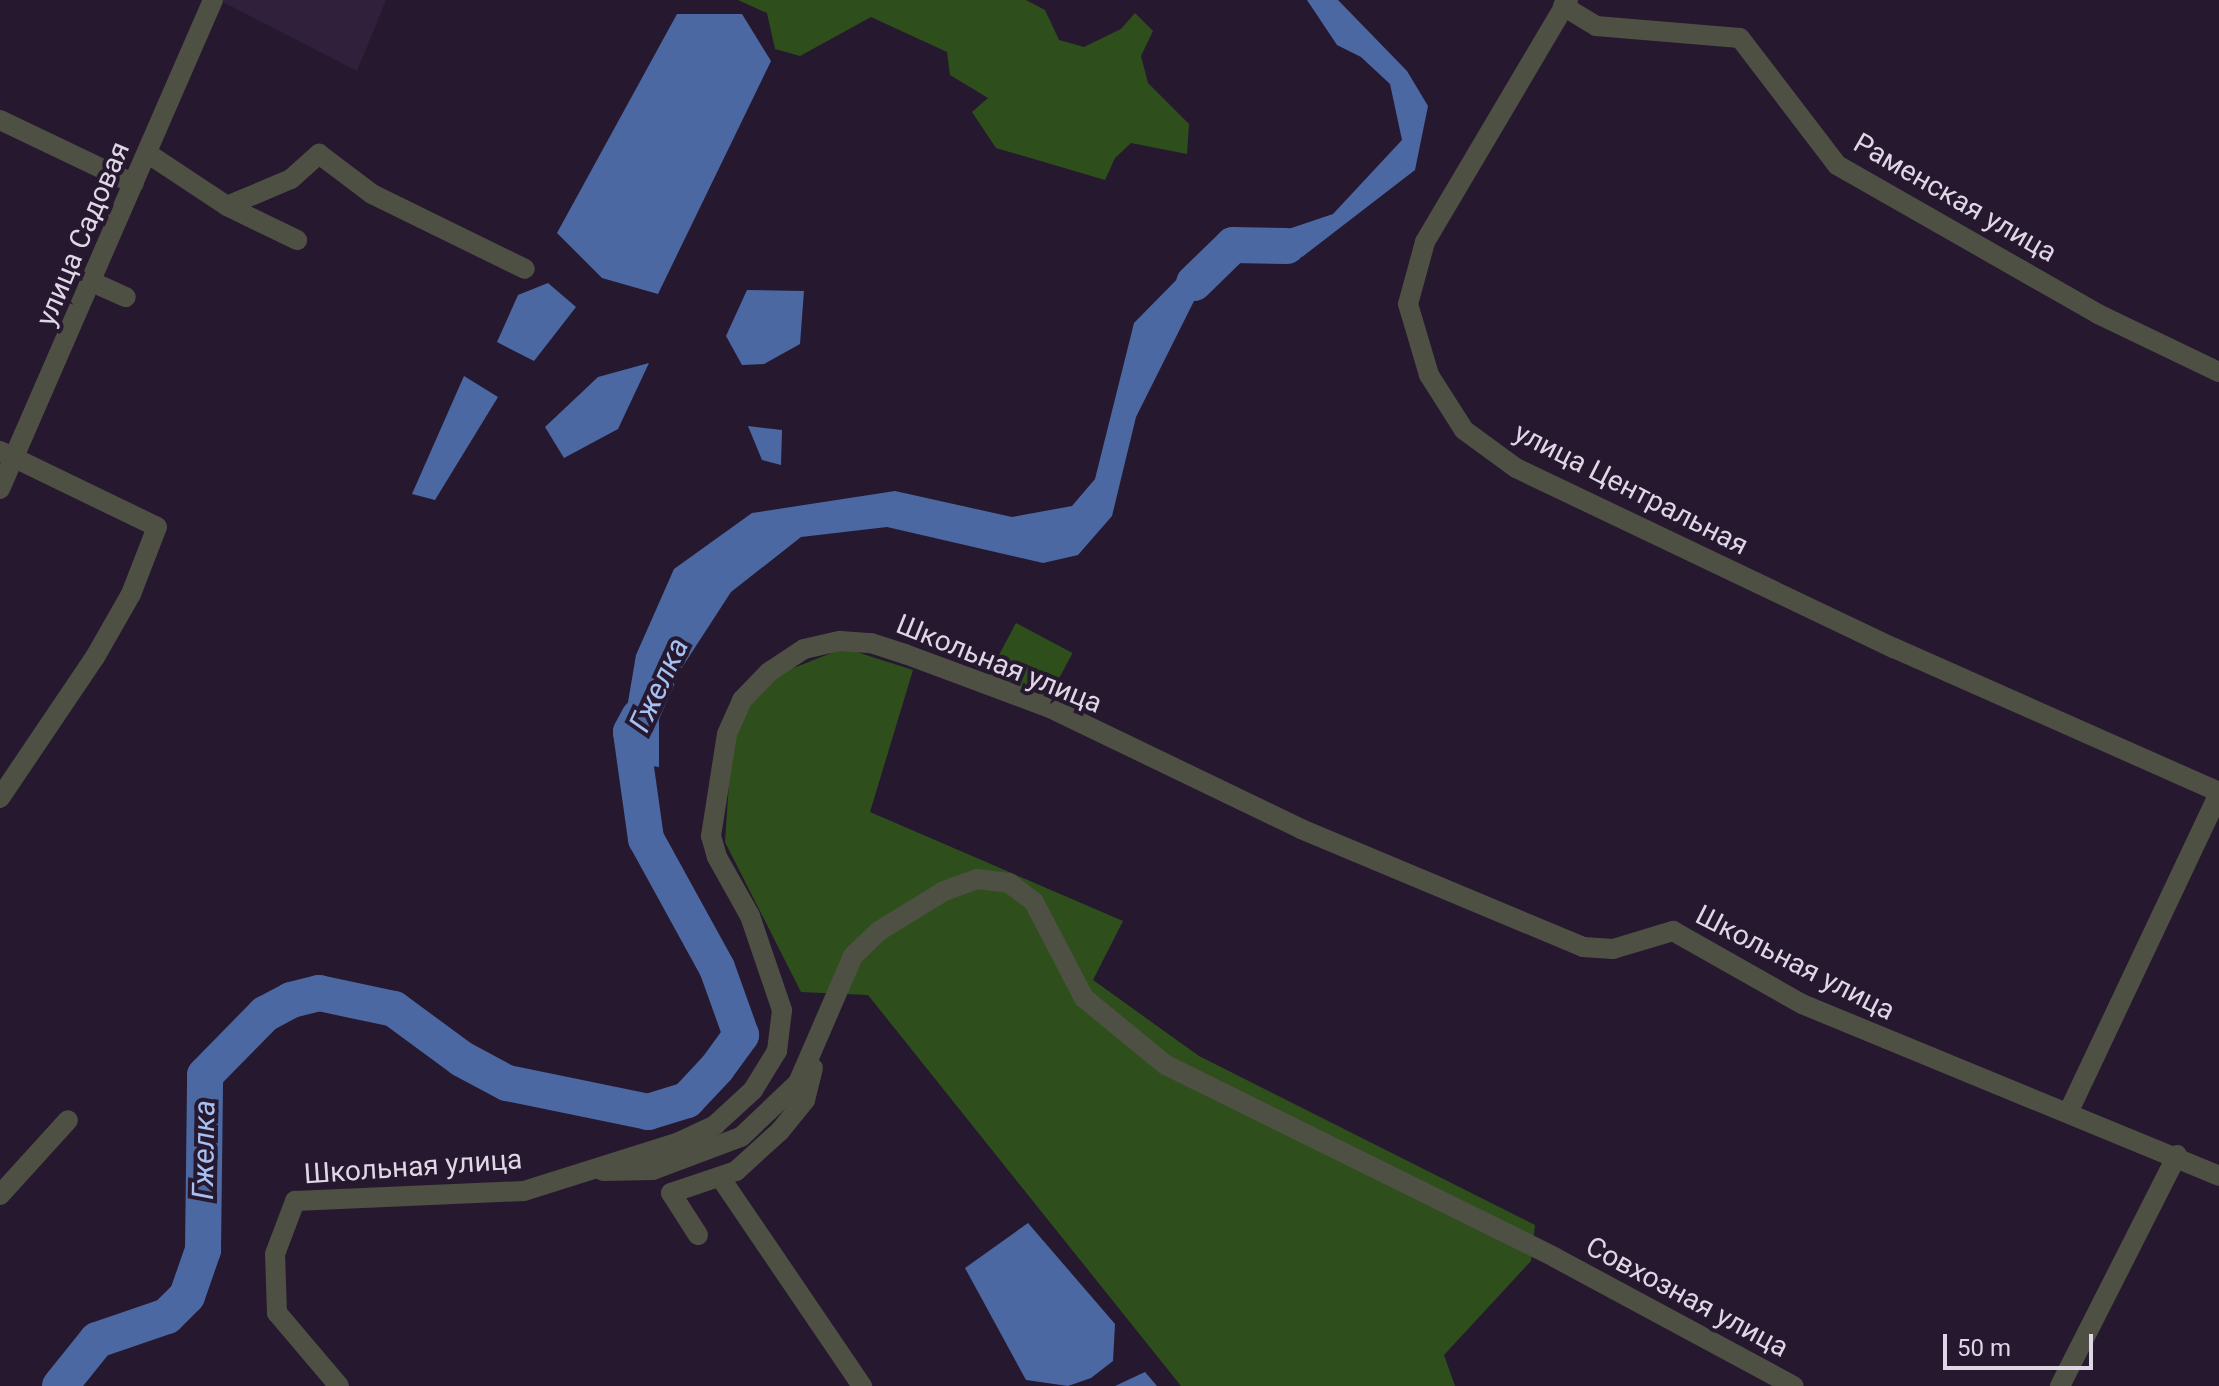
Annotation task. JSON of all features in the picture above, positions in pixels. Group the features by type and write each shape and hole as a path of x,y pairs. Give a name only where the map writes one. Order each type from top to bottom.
{"street":[{"name":"улица Садовая","path":"0,489 8,456 92,282 213,0"},
{"name":"Раменская улица","path":"1566,3 1596,26 1740,38 1837,165 2098,314 2219,372"},
{"name":"улица Центральная","path":"1566,3 1425,242 1408,304 1429,375 1464,430 1516,468 1894,648 2219,793"},
{"path":"0,120 134,184"},
{"path":"147,153 227,206 297,240"},
{"path":"227,206 291,179 319,154 372,194 525,269"},
{"path":"92,282 126,297"},
{"path":"0,798 95,657 131,594 157,527 8,456"},
{"name":"Школьная улица","path":"339,1386 277,1313 275,1254 295,1201 524,1191 679,1142 715,1125 753,1090 777,1051 782,1010 750,916 717,857 711,836 727,734 742,700 804,649 840,641 882,646 1050,708 1301,829 1583,947 1613,949 1673,931 1802,1004 2177,1155 2219,1176"},
{"path":"2068,1113 2219,793"},
{"name":"Совхозная улица","path":"829,1010 853,956 879,931 944,891 977,879 1009,883 1034,902 1084,998 1166,1065 1554,1257 1794,1386"},
{"path":"578,1172 653,1170 741,1137 798,1083 829,1010"},
{"path":"698,1235 671,1193 736,1171 805,1100 829,1010"},
{"path":"0,1195 68,1120"},
{"path":"2060,1386 2177,1155"},
{"path":"720,1177 862,1386"}],"shaded area":[{"path":"219,0 386,0 357,71"}],"green space":[{"path":"738,0 1026,0 1045,10 1059,40 1084,47 1121,29 1135,13 1153,31 1141,56 1148,83 1189,124 1187,154 1131,143 1115,158 1105,180 996,148 972,112 988,98 950,75 947,52 871,17 800,56 775,49 767,13"},
{"path":"1016,623 1073,653 1041,713 984,683"},
{"path":"844,648 913,670 870,812 1123,921 1093,980 1199,1056 1535,1225 1531,1261 1444,1355 1455,1386 1181,1386 868,995 801,992 725,842 732,738 761,681"}],"water":[{"path":"1307,0 1338,0 1407,71 1428,106 1415,170 1302,257 1248,247 1195,299 1136,417 1112,516 1078,555 1043,563 887,527 801,537 731,592 681,669 659,719 659,767 618,761 636,655 674,569 752,513 895,491 1012,517 1072,506 1095,479 1134,323 1196,260 1333,214 1402,140 1390,84 1361,57 1337,45"},
{"path":"677,14 742,14 771,61 658,294 602,278 557,233"},
{"path":"548,283 576,307 534,361 497,342 518,295"},
{"path":"747,290 804,291 800,344 764,364 742,365 726,336"},
{"path":"649,363 618,429 564,458 545,427 598,377"},
{"path":"464,376 498,397 435,500 412,494"},
{"path":"748,426 782,430 781,465 762,460"},
{"path":"1028,1223 1115,1324 1113,1361 1091,1378 1068,1386 1026,1380 965,1268"},
{"path":"1145,1372 1157,1386 1115,1386"}],"waterway":[{"name":"Гжелка","path":"1194,283 1233,245 1287,246"},
{"name":"Гжелка","path":"60,1386 97,1340 167,1316 187,1296 203,1250 205,1075 265,1014 291,1000 319,993 394,1009 462,1059 507,1083 648,1112 687,1100 717,1068 741,1035 717,968 646,839 631,732 639,717"}]}
